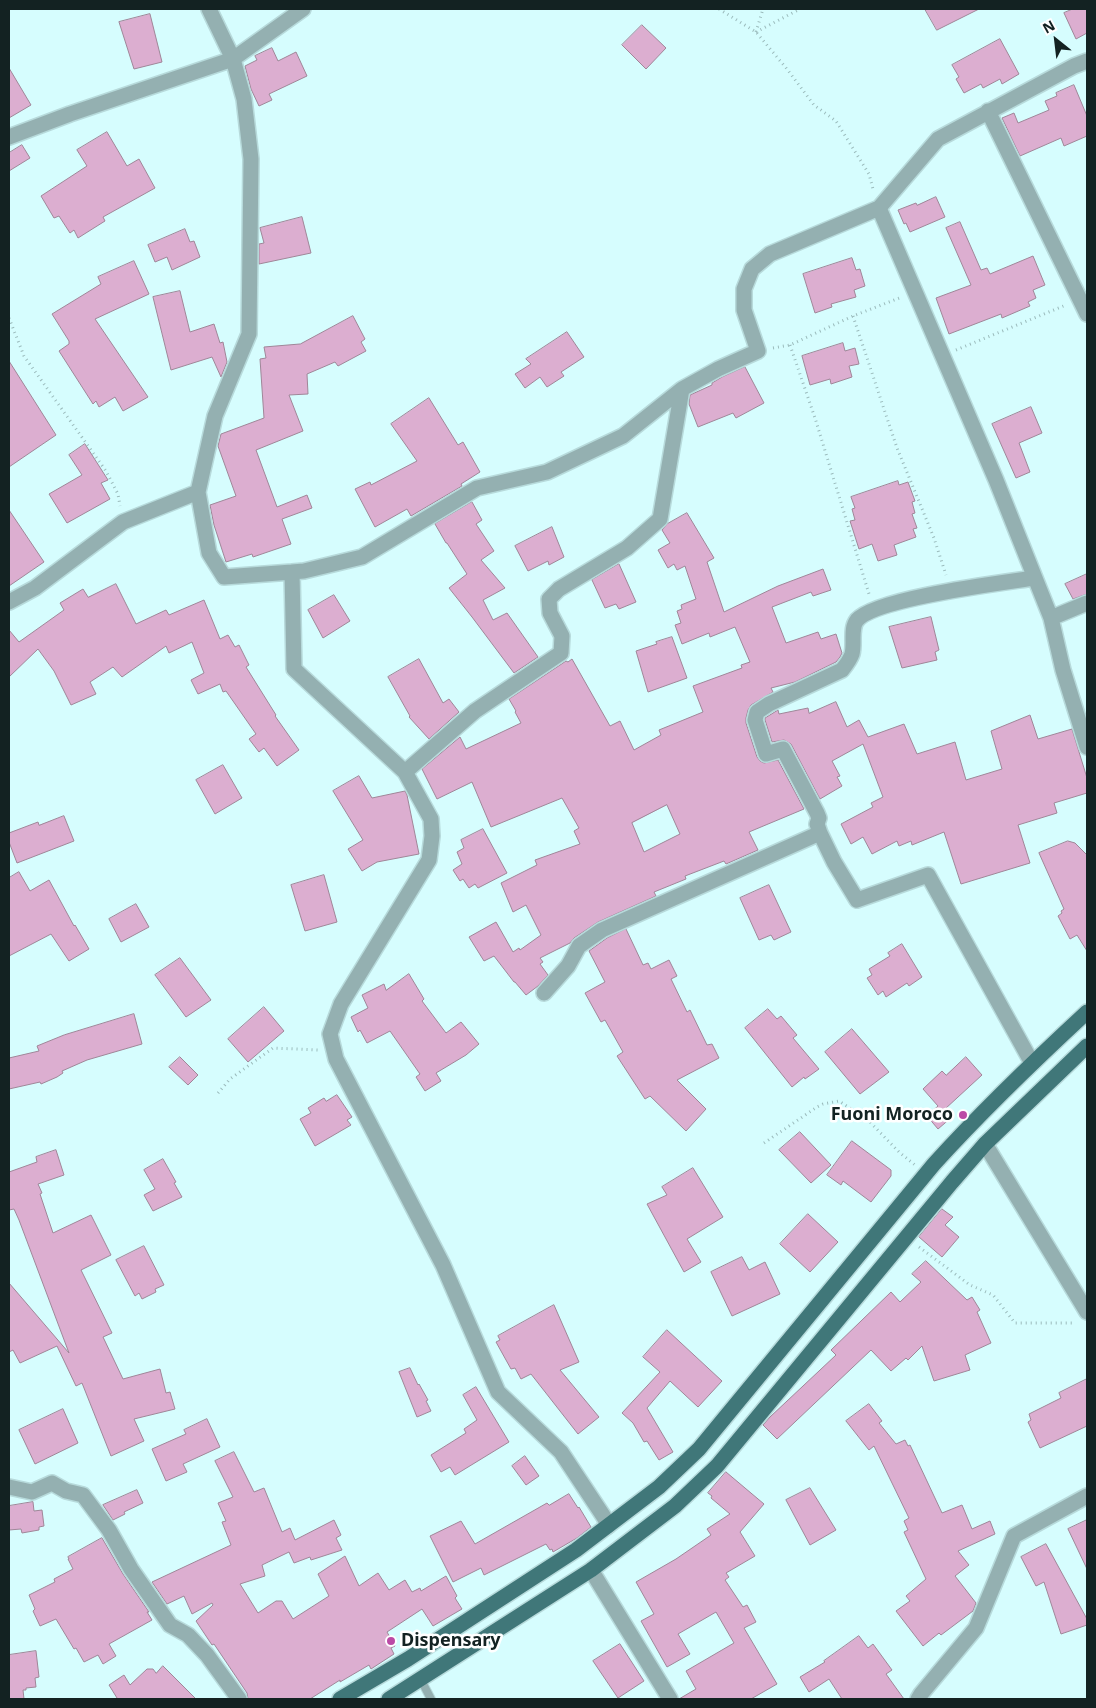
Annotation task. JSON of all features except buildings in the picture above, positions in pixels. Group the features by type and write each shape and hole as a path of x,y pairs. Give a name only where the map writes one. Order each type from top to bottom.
{"main road":[{"path":"340,1699 408,1659 576,1550 659,1488 698,1449 934,1164 969,1125 1087,1012"},
{"path":"389,1699 590,1570 675,1506 717,1466 985,1144 1087,1046"}],"street":[{"path":"209,9 232,59 244,99 251,159 249,334 215,416 198,492 209,553 224,577 304,571 362,557 477,488 547,472 623,436 682,389 718,369 758,351 744,310 744,289 752,269 770,254 879,208 938,139 988,111 1087,61"},
{"path":"9,137 70,114 232,59 303,9"},
{"path":"988,111 1087,314"},
{"path":"879,208 996,480 1051,618 1063,670 1087,747"},
{"path":"405,772 475,711 561,653 562,636 550,612 549,599 559,589 627,548 660,519 682,389"},
{"path":"9,602 35,588 123,522 198,492"},
{"path":"292,572 294,669 405,772 431,820 432,836 429,860 341,1004 330,1034 336,1060 442,1265 498,1392 561,1452 608,1526"},
{"path":"1032,1063 928,876 857,900 820,834 817,824 819,818 817,813 783,749 766,754 756,720 757,712 769,704 842,670 849,662 852,652 854,627 858,620 874,609 951,590 1034,578"},
{"path":"1051,618 1087,603"},
{"path":"544,993 568,966 579,946 602,930 820,834"},
{"path":"985,1144 1083,1317"},
{"path":"9,1486 32,1492 52,1483 66,1492 83,1495 109,1530 131,1569 170,1624 188,1635 207,1655 239,1699"},
{"path":"918,1699 976,1628 1014,1536 1087,1496"},
{"path":"590,1570 670,1699"}],"lane":[{"path":"421,1680 432,1699"}],"path":[{"path":"719,9 756,32 788,69 814,105 836,121 869,174 879,208"},
{"path":"756,32 763,9"},
{"path":"756,32 800,9"},
{"path":"758,351 790,344 853,316 915,292"},
{"path":"942,356 1080,298"},
{"path":"853,316 897,448 934,538 951,590"},
{"path":"9,318 24,356 106,471 118,494 123,522"},
{"path":"790,344 874,609"},
{"path":"218,1094 230,1079 274,1048 320,1050 336,1060"},
{"path":"764,1143 817,1107 839,1101 868,1120 899,1152 920,1168 934,1164"},
{"path":"906,1237 970,1285 993,1294 1015,1323 1083,1317"}],"place":[{"name":"Fuoni Moroco","path":"963,1115"},
{"name":"Dispensary","path":"391,1641"}]}
